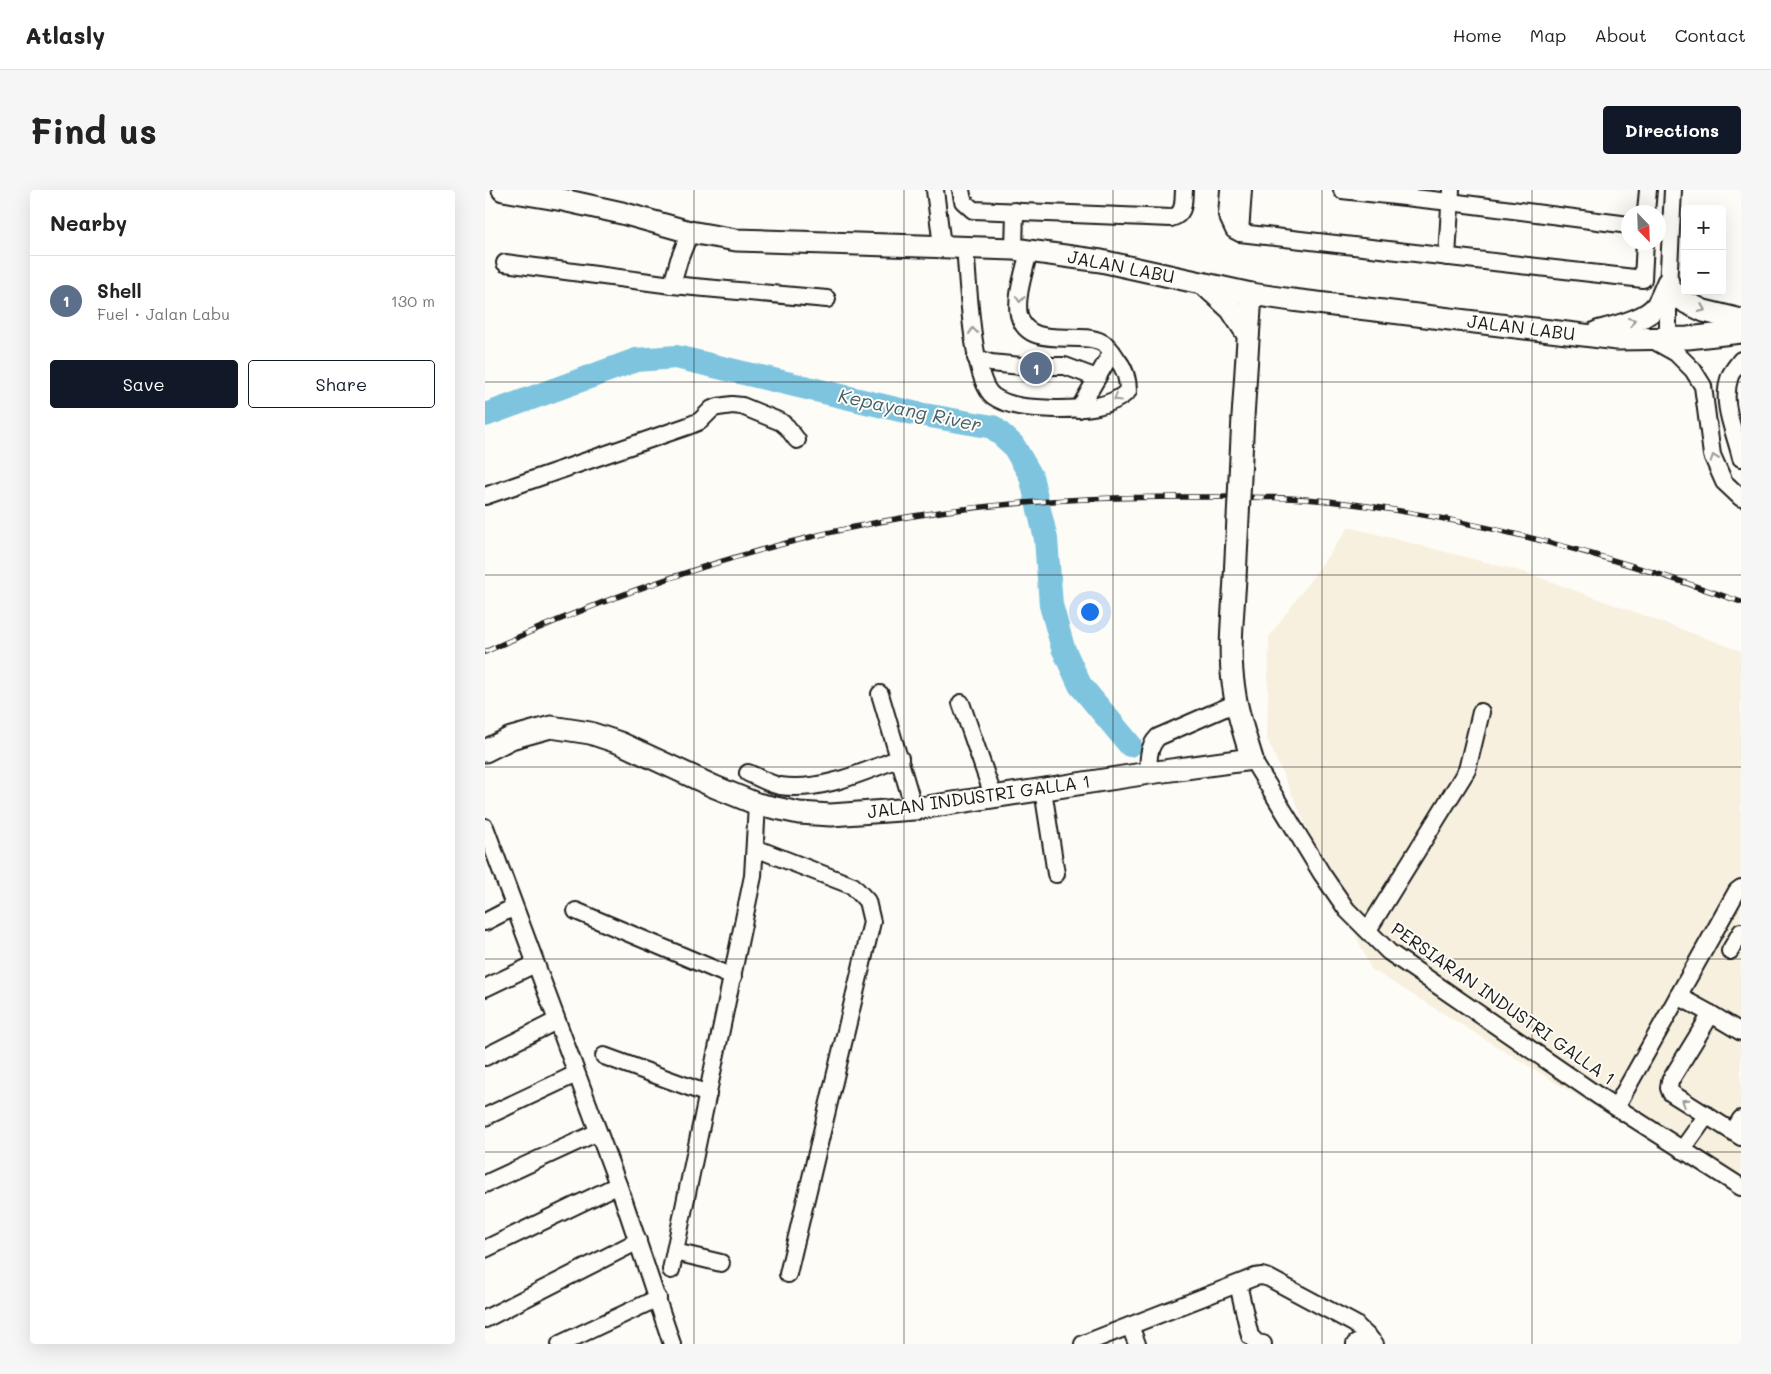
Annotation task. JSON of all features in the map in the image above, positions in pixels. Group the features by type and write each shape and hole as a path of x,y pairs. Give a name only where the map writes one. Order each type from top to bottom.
{"main road":[{"name":"JALAN LABU","path":"503,190 564,195 690,232 736,240 1021,250 1101,261 1251,294 1617,339 1659,339 1741,332"},
{"path":"1203,283 1231,309 1248,329"},
{"path":"1585,336 1632,322 1647,314 1657,305 1668,285 1687,303 1704,311 1741,320"},
{"path":"1251,294 1231,656 1236,703 1252,759"},
{"path":"1248,329 1292,300"},
{"name":"JALAN INDUSTRI GALLA 1","path":"485,751 511,738 551,727 590,733 619,743 757,804 799,813 831,815 914,809 1252,759"}],"street":[{"path":"935,190 942,246"},
{"path":"961,190 963,200 973,210 1171,218 1180,214 1183,210 1184,190"},
{"path":"1229,190 1227,215 1234,230 1241,233 1643,279 1645,250"},
{"path":"1241,233 1243,190"},
{"path":"1342,190 1451,196 1621,224"},
{"path":"1647,205 1648,190"},
{"path":"1673,190 1668,285 1659,339 1693,370 1703,386 1712,455 1724,482 1741,498"},
{"path":"1447,257 1451,196"},
{"path":"965,247 976,358 979,373 992,395 1008,403 1030,408 1079,409 1120,398 1127,390 1128,380 1123,366 1102,342 1090,339 1042,337 1024,325 1019,316 1021,250 1015,212"},
{"path":"672,286 679,260 690,232"},
{"path":"505,263 672,286 827,299"},
{"path":"1079,409 1112,352"},
{"path":"976,358 991,363 1021,366 1065,366 1097,378"},
{"path":"1741,360 1730,375 1727,389 1727,407 1741,458"},
{"path":"485,496 688,426 700,420 712,409 724,405 742,406 781,422 797,440"},
{"path":"881,694 914,809"},
{"path":"961,702 994,798"},
{"path":"1149,773 1151,743 1157,737 1236,703"},
{"path":"1367,930 1467,770 1481,712"},
{"path":"747,773 779,786 810,787 856,775 900,758"},
{"name":"PERSIARAN INDUSTRI GALLA 1","path":"1252,759 1322,874 1347,910 1389,952 1616,1107 1682,1150 1739,1182"},
{"path":"1043,790 1055,874"},
{"path":"671,1270 753,876 757,804"},
{"path":"485,827 489,852 514,908 618,1185 658,1298 672,1344"},
{"path":"755,848 853,886 867,900 872,922 788,1274"},
{"path":"1616,1107 1737,891 1741,888"},
{"path":"485,922 514,908"},
{"path":"576,910 733,977"},
{"path":"1730,951 1741,932"},
{"path":"485,988 535,964"},
{"path":"1678,996 1741,1032"},
{"path":"1711,1014 1670,1081 1669,1088 1671,1093 1707,1115 1738,1129"},
{"path":"485,1057 556,1021"},
{"path":"604,1056 709,1094"},
{"path":"485,1118 576,1074"},
{"path":"1682,1150 1707,1115"},
{"path":"485,1184 598,1132"},
{"path":"485,1248 618,1185"},
{"path":"485,1320 638,1241"},
{"path":"675,1252 721,1263"},
{"path":"1083,1344 1255,1277 1262,1276 1355,1324 1367,1342"},
{"path":"1238,1284 1250,1336 1257,1343 1263,1344"},
{"path":"560,1344 658,1298"},
{"path":"1130,1326 1137,1344"}],"shaded area":[{"path":"1349,527 1527,573 1741,651 1741,1197 1371,969 1267,739 1269,637"}],"waterway":[{"name":"Kepayang River","path":"485,415 636,360 676,357 913,413 993,427 1013,445 1031,476 1046,539 1051,605 1063,648 1080,685 1130,745"}],"railway":[{"path":"485,652 580,611 678,575 778,545 916,515 1030,502 1107,498 1284,498 1345,503 1396,510 1496,530 1595,555 1741,602"}],"place":[{"name":"Shell","path":"1036,368"}]}
